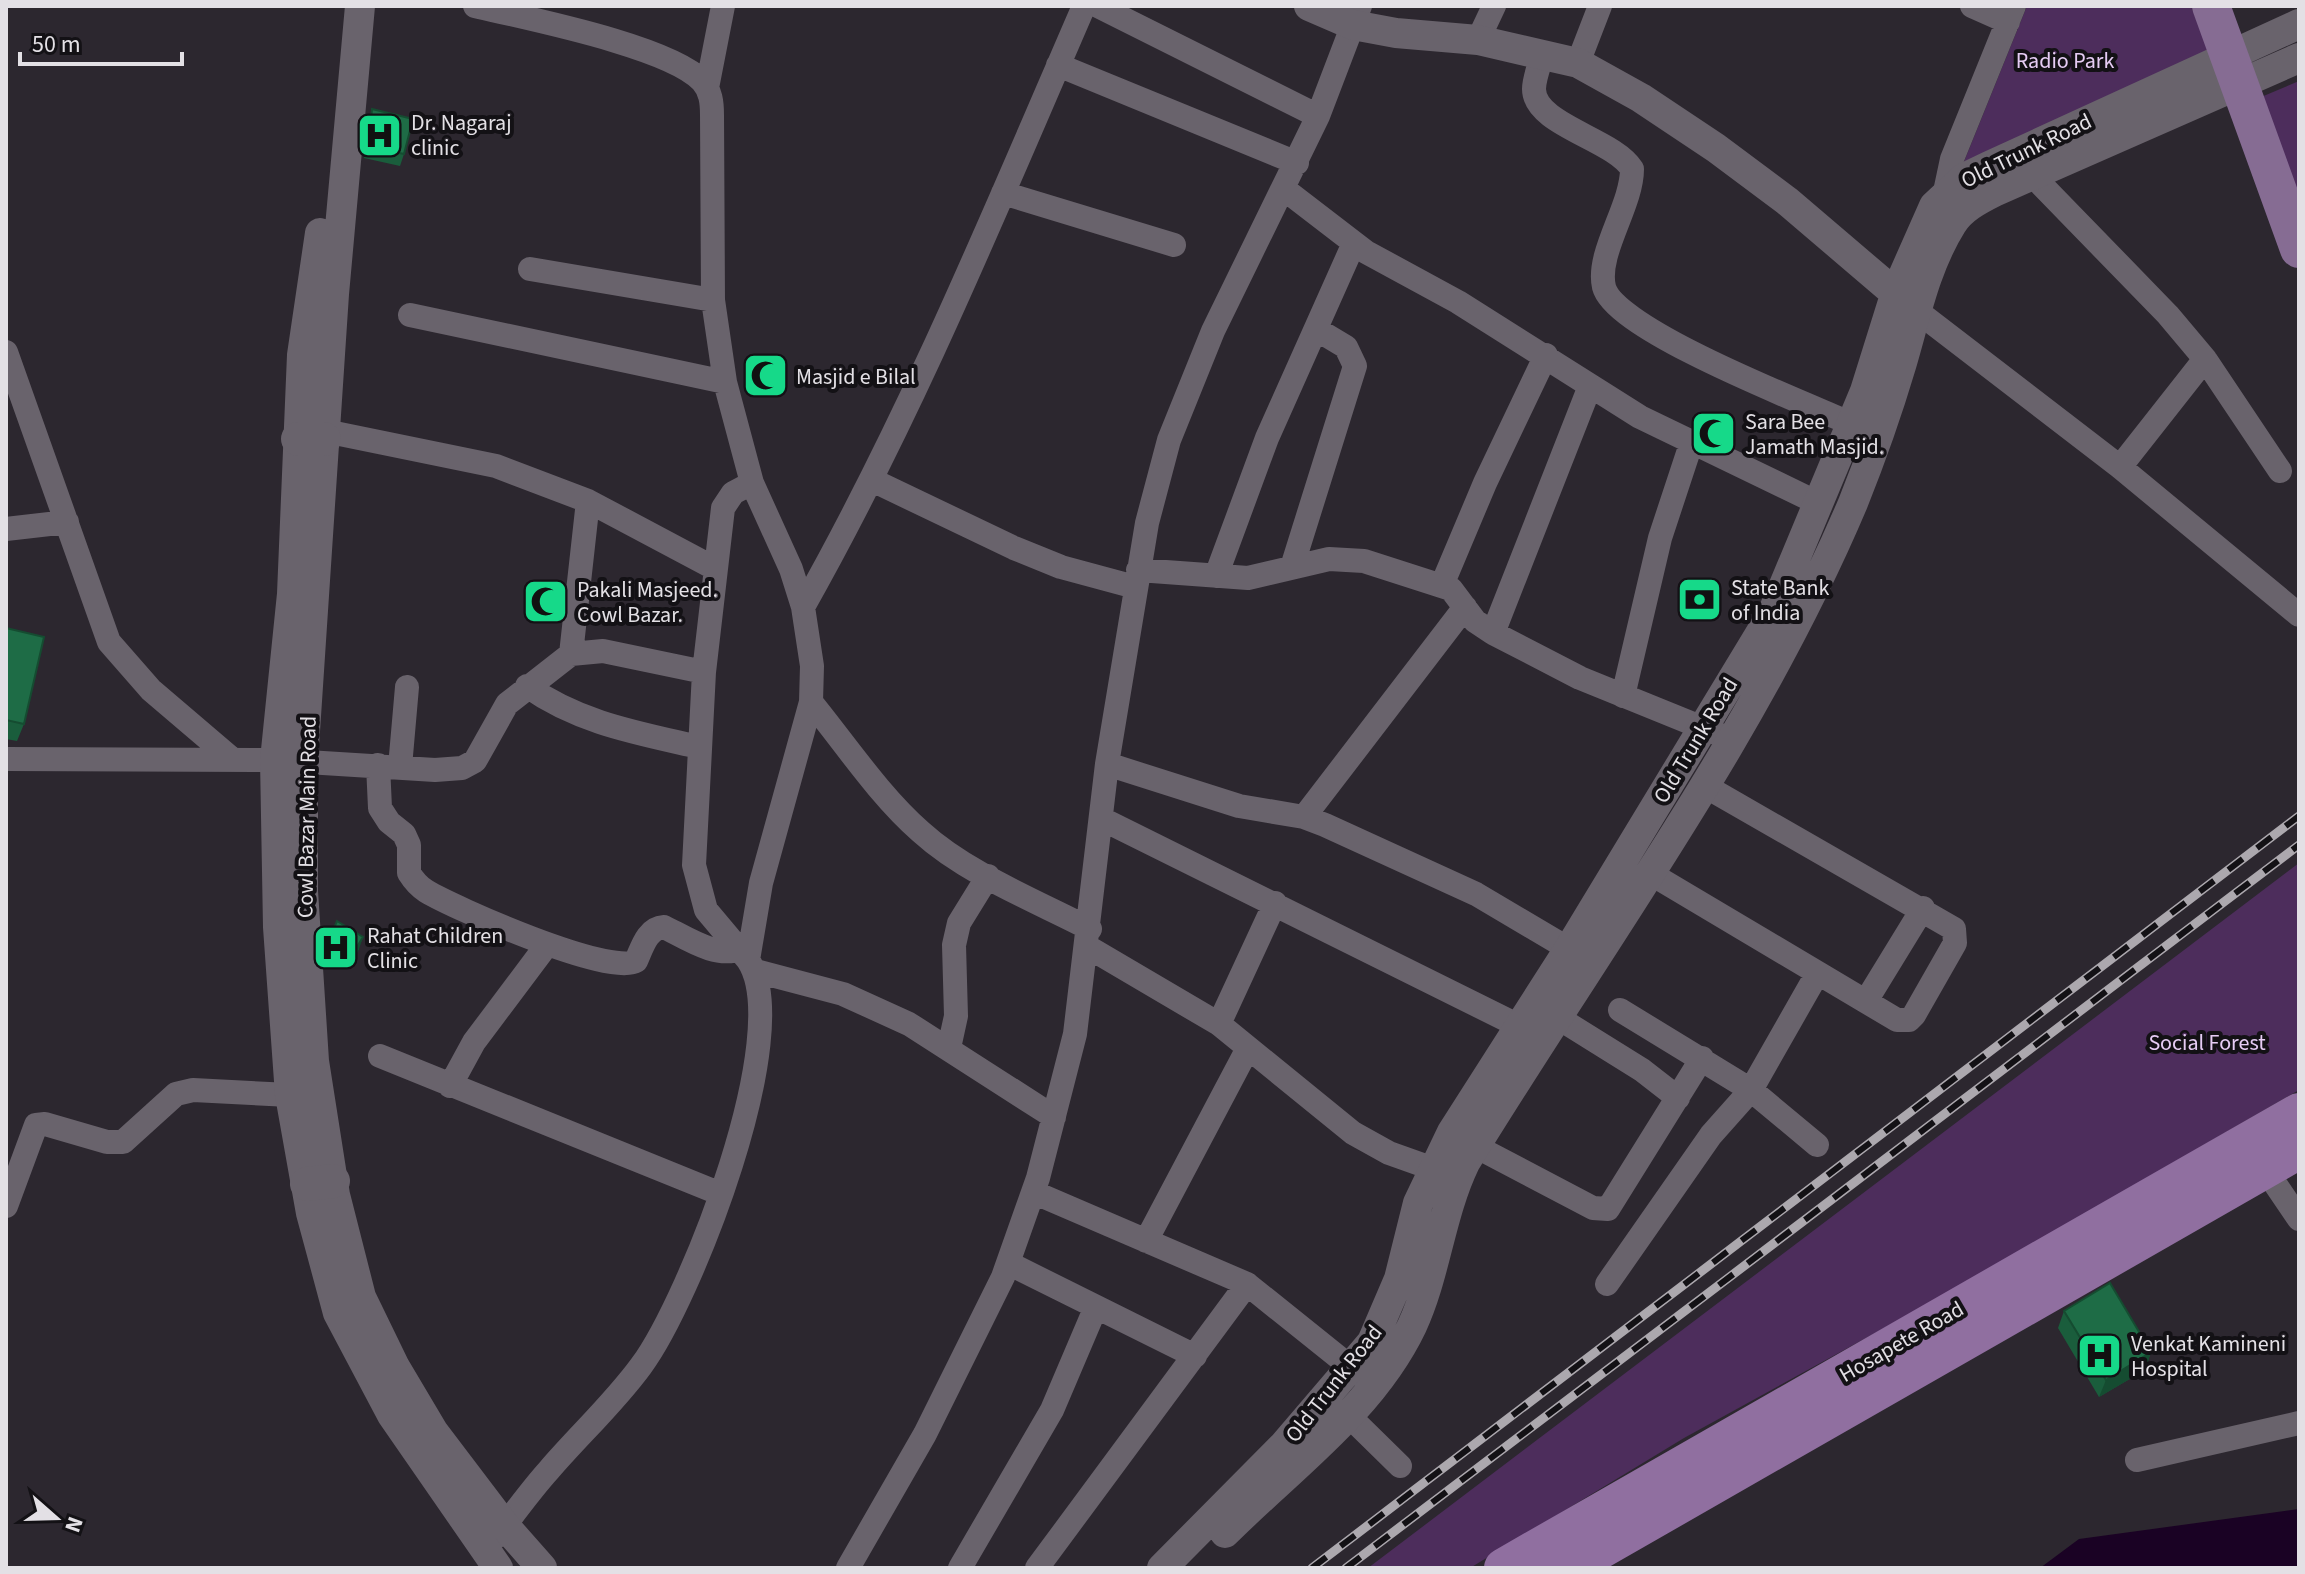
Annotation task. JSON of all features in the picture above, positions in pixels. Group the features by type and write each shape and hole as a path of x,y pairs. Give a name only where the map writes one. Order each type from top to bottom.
{"highway":[{"name":"Hosapete Road","path":"1504,1568 2299,1113"},
{"name":"Hosapete Road","path":"1567,1568 2299,1149"}],"main road":[{"path":"2211,6 2299,249"}],"street":[{"path":"340,6 331,152 302,355 316,436 496,466 588,501 716,569"},
{"name":"Cowl Bazar Main Road","path":"360,6 316,436 289,761 320,1182 361,1297 395,1367 433,1431 505,1526 542,1568"},
{"path":"475,6 629,45 695,75 707,88"},
{"path":"723,6 707,88 712,115 713,300 725,382 752,483 791,569 803,607 812,666 811,702 770,845 748,960"},
{"path":"803,607 872,480 1003,193 1084,6"},
{"path":"1098,6 1318,116"},
{"path":"1309,6 1357,15 1396,33 1478,40 1543,53 1578,63 1641,98 1716,148 1906,302 2120,467 2299,615"},
{"path":"1478,40 1494,6"},
{"path":"1578,63 1600,6"},
{"path":"1945,192 1952,159 2011,14 1972,6"},
{"path":"848,1568 925,1434 1008,1263 1033,1192 1075,1034 1089,938 1107,764 1137,578 1169,440 1213,331 1318,116 1357,15"},
{"name":"Old Trunk Road","path":"2233,69 2299,24"},
{"path":"1543,53 1534,88 1536,101 1546,112 1619,155 1632,169 1628,198 1604,268 1604,288 1613,303 1634,320 1699,356 1852,424"},
{"name":"Old Trunk Road","path":"1190,1568 1347,1414 1363,1377 1372,1342 1388,1311 1418,1203 1445,1173 1521,1027 1772,614 1906,302 1934,206 1945,192 1989,166 2233,69 2299,58"},
{"path":"1058,65 1297,163"},
{"path":"811,702 883,792 922,833 1219,1024 1353,1133 1389,1153 1445,1173 1475,1146 1705,786 1774,665 1852,504 1887,413 1906,302 1953,222 1974,202 2032,175 2233,69"},
{"path":"2032,175 2168,315 2205,359 2280,471"},
{"path":"1284,189 1354,243 1546,355 1590,386 1691,444 1820,504"},
{"path":"1003,193 1174,245"},
{"path":"1216,576 1267,438 1354,243"},
{"path":"530,269 713,300"},
{"path":"410,315 725,382"},
{"path":"1292,567 1355,366 1346,347 1316,329"},
{"path":"7,355 109,642 151,690 233,760"},
{"path":"1442,585 1485,483 1546,355"},
{"path":"2120,467 2205,359"},
{"path":"1493,633 1590,386"},
{"path":"1623,696 1660,538 1691,444"},
{"path":"872,480 1061,567 1137,578 1248,578 1329,559 1364,561 1451,589 1493,633 1623,696 1731,739"},
{"path":"491,1560 505,1526 643,1364 680,1295 721,1194 751,1097 762,1007 748,960 706,910 697,886 694,865 704,672 723,508 733,493 752,483"},
{"path":"571,654 588,501"},
{"path":"6,529 67,522"},
{"path":"1304,817 1465,607"},
{"path":"6,759 289,761 462,768 475,761 493,723 527,686 571,654 603,651 704,672"},
{"path":"527,686 567,712 586,719 699,747"},
{"path":"407,687 380,808 389,822 404,834 409,845 409,873 415,883 427,892 546,946 630,965 636,961 649,934 664,927 719,952 731,953 843,994 909,1024 1054,1117"},
{"path":"289,761 278,927 290,1095 320,1182 338,1313 359,1358 392,1415 491,1560"},
{"path":"1107,764 1239,806 1304,817 1476,894 1569,949"},
{"path":"1648,872 1897,1020 1903,1021 1914,1015 1956,936 1954,929 1923,908 1705,786"},
{"path":"1102,819 1521,1027"},
{"path":"949,1048 956,1016 954,945 959,923 988,876"},
{"path":"1219,1024 1275,903"},
{"path":"1866,1001 1923,908"},
{"path":"450,1086 474,1042 546,946"},
{"path":"1607,1284 1711,1135 1751,1090 1817,974"},
{"path":"1620,1010 1751,1090 1817,1145"},
{"path":"1557,1017 1642,1070 1678,1098"},
{"path":"1146,1241 1248,1048"},
{"path":"380,1056 721,1194"},
{"path":"1475,1146 1601,1210 1614,1204 1702,1058"},
{"path":"6,1206 36,1125 45,1124 107,1142 123,1142 176,1094 193,1090 290,1095"},
{"path":"2265,1169 2299,1219"},
{"name":"Old Trunk Road","path":"1162,1568 1284,1445 1402,1344 1422,1300 1445,1173"},
{"path":"1033,1192 1247,1284 1363,1377"},
{"path":"1008,1263 1095,1309 1133,1323 1195,1356"},
{"path":"1037,1568 1247,1284"},
{"path":"960,1568 1052,1410 1095,1309"},
{"path":"1347,1414 1400,1466"},
{"path":"2137,1460 2299,1423"}],"green space":[{"name":"Radio Park","path":"2027,6 2191,6 2208,50 1961,169"},
{"path":"2299,81 2299,217 2254,100"},
{"name":"Social Forest","path":"2299,863 2299,1090 1957,1288 1684,1438 1470,1568 1368,1568"}],"shaded area":[{"path":"2299,1509 2299,1568 2040,1568 2079,1539"}],"building":[{"path":"372,109 413,119 404,154 369,146"},
{"path":"6,628 44,637 24,724 6,720"},
{"path":"337,921 363,937 352,955 329,940"},
{"path":"2110,1283 2151,1352 2106,1380 2064,1311"}],"railway":[{"path":"1312,1568 2299,816"},
{"path":"1346,1568 2299,845"}],"place":[{"name":"Dr. Nagaraj clinic","path":"380,135"},
{"name":"Masjid e Bilal","path":"765,376"},
{"name":"Sara Bee Jamath Masjid.","path":"1714,434"},
{"name":"State Bank of India","path":"1700,600"},
{"name":"Pakali Masjeed. Cowl Bazar.","path":"546,602"},
{"name":"Rahat Children Clinic","path":"336,948"},
{"name":"Venkat Kamineni Hospital","path":"2100,1356"}]}
